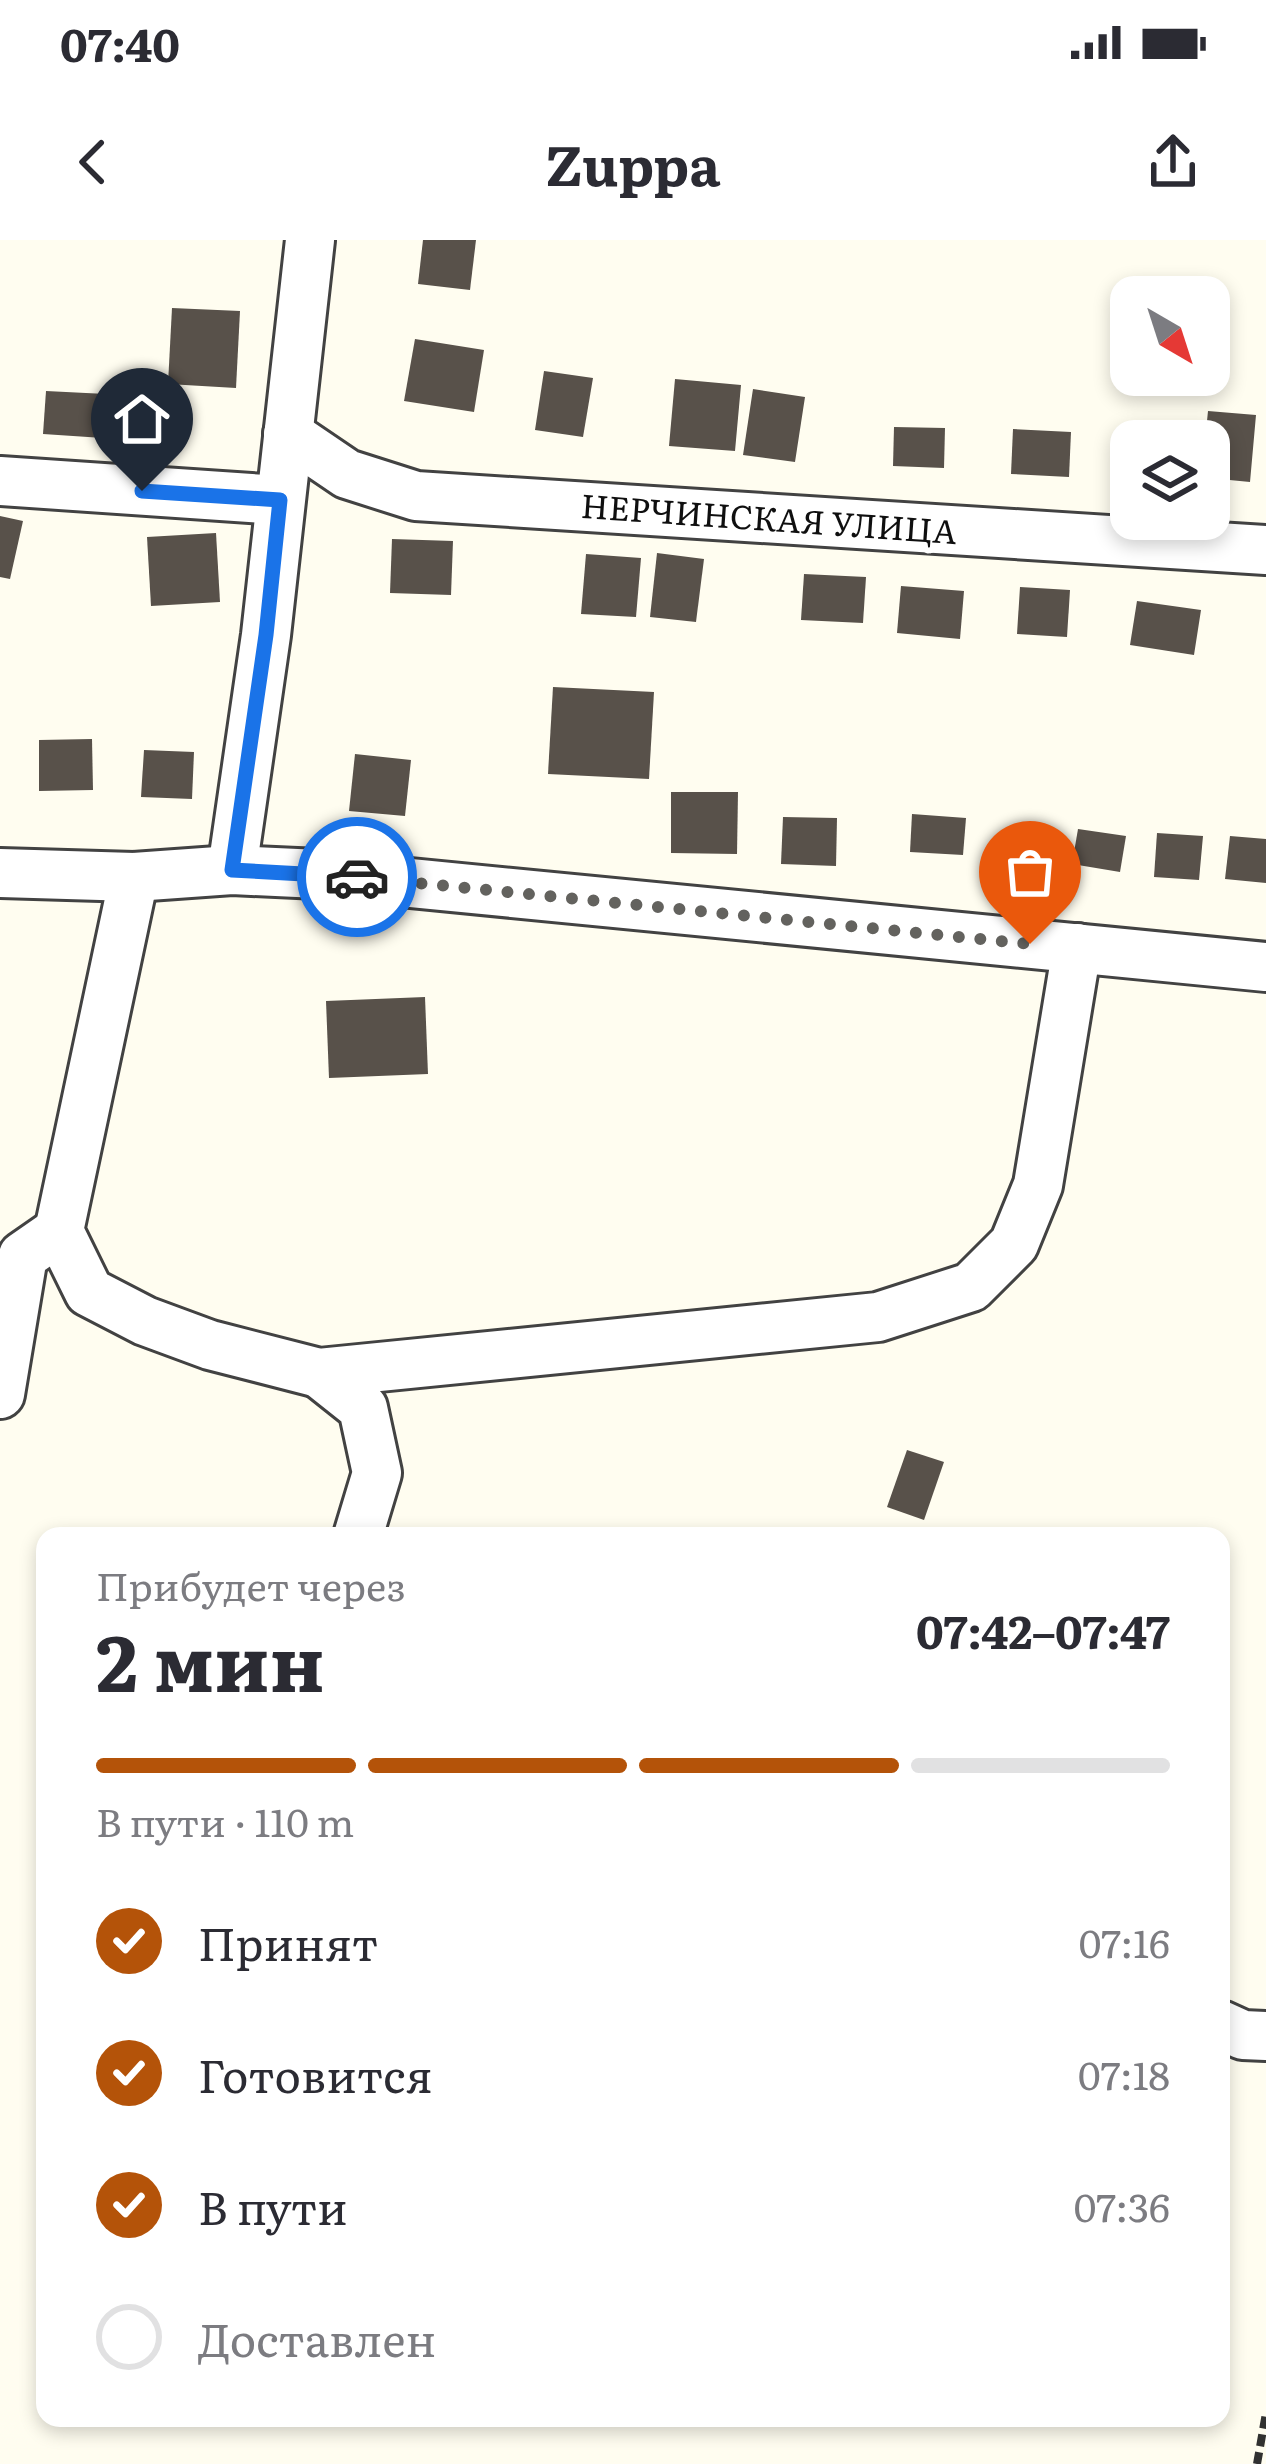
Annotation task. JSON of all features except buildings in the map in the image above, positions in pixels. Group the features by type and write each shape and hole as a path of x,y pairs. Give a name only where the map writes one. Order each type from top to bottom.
{"street":[{"path":"232,870 266,635 310,240"},
{"name":"НЕРЧИНСКАЯ УЛИЦА","path":"288,434 347,474 416,496 1266,550"},
{"path":"0,482 280,500"},
{"path":"0,873 134,877 232,870 319,874 1266,967"},
{"path":"134,877 59,1231 88,1292 145,1321 210,1345 319,1372 878,1318 971,1286 1014,1244 1038,1185 1077,948"},
{"path":"0,1394 23,1256 59,1231"},
{"path":"319,1372 363,1408 376,1473 361,1527"},
{"path":"1230,2029 1266,2036"}],"path":[{"path":"1257,2464 1266,2413"}],"way so far":[{"path":"357,877 1030,944"}],"route":[{"path":"142,491 280,500 232,870 357,877"}]}
